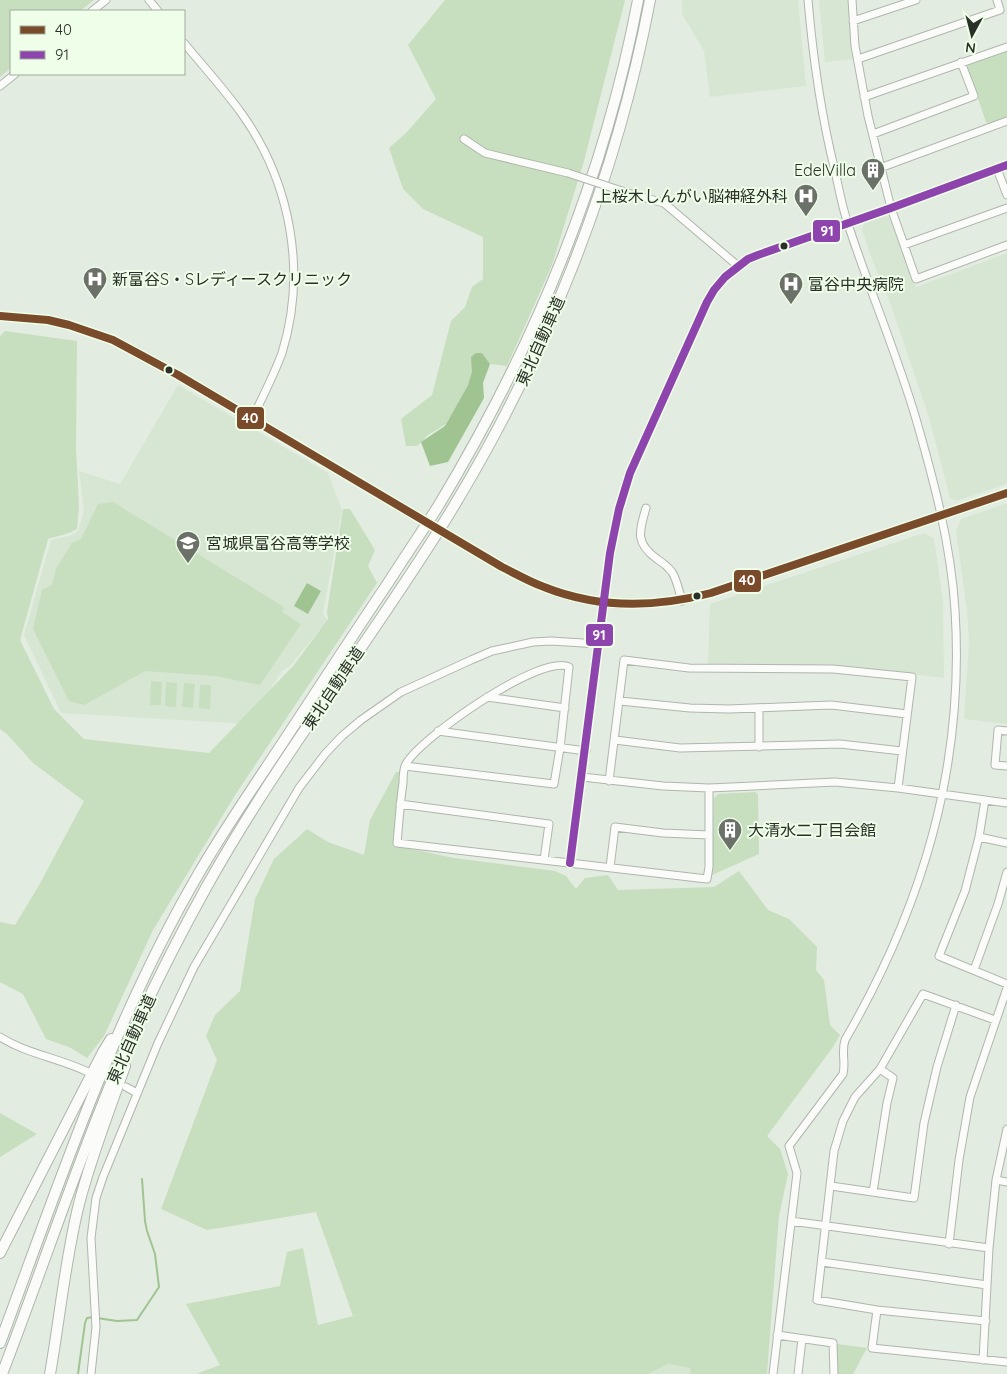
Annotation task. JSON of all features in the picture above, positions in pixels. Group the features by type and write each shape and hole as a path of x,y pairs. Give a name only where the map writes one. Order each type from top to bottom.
{"highway":[{"name":"東北自動車道","path":"0,1343 79,1133 126,1018 160,944 200,871 240,806 436,509 507,382 536,323 561,264 605,136 621,79 638,0"},
{"name":"東北自動車道","path":"2,1374 101,1107 138,1020 169,956 250,814 447,517 518,390 568,278 594,210 633,82 650,0"},
{"path":"50,1374 67,1261 79,1203 109,1110 169,956"},
{"path":"0,1253 103,1052 126,1018"}],"street":[{"path":"93,10 106,0"},
{"path":"149,0 157,10"},
{"path":"772,1374 797,1173 789,1146 843,1074 845,1066 843,1047 845,1040 874,987 906,916 927,858 942,794 951,737 955,695 955,608 942,516 916,417 847,222 825,132 811,42 808,0"},
{"path":"852,0 853,21 864,97 880,168 891,208 916,279 1007,245"},
{"path":"853,21 916,0"},
{"path":"858,59 1000,10 997,0"},
{"path":"185,44 242,114 263,150 278,183 290,224 294,253 294,284 288,329 281,355 252,419"},
{"path":"864,97 1007,47"},
{"path":"873,134 974,96 962,62"},
{"path":"0,86 14,75"},
{"path":"880,168 1007,121"},
{"path":"464,139 485,153 568,173 664,203 738,266"},
{"path":"570,863 615,523 630,473 714,290 738,266 758,255 1007,165"},
{"path":"997,169 1007,195"},
{"path":"904,245 1007,208"},
{"path":"0,316 55,322 113,340 178,375 502,567 563,594 604,602 632,605 682,601 711,593 1007,493"},
{"path":"646,508 640,535 642,545 671,570 682,601"},
{"path":"91,1374 95,1350 96,1313 91,1238 96,1198 103,1177 158,1043 194,967 299,788 325,754 342,736 401,692 492,651 533,642 551,641 599,644"},
{"path":"609,781 624,660 689,668 833,669 912,677 898,788"},
{"path":"405,766 554,784 569,667 564,665 528,674 513,681 487,697 419,748 405,766 397,844 707,879 710,788"},
{"path":"487,697 565,708"},
{"path":"620,701 690,708 759,709 831,705 907,714"},
{"path":"759,709 759,747"},
{"path":"1007,731 998,730 995,764 1007,766"},
{"path":"438,732 586,751"},
{"path":"615,740 680,748 849,744 902,751"},
{"path":"582,777 663,786 710,788 835,782 898,788 1007,803"},
{"path":"985,800 979,837 965,891 939,956 1007,984"},
{"path":"400,804 549,824 544,860"},
{"path":"610,867 615,827 663,833 709,835"},
{"path":"979,837 1007,843"},
{"path":"974,970 998,904 1007,872"},
{"path":"949,1244 964,1127 970,1097 1007,988"},
{"path":"986,1321 877,1310 816,1300 834,1151 843,1122 855,1097 880,1069 923,994 995,1020"},
{"path":"831,1186 914,1198 924,1123 936,1067 956,1005"},
{"path":"0,1037 15,1046 62,1061 88,1072"},
{"path":"873,1192 886,1103 893,1078 880,1069"},
{"path":"126,1087 137,1093"},
{"path":"983,1360 989,1248 996,1180 1007,1130"},
{"path":"996,1180 1007,1182"},
{"path":"791,1221 989,1248"},
{"path":"822,1262 988,1286"},
{"path":"877,1310 872,1348 1007,1362"},
{"path":"777,1334 833,1343 834,1374"},
{"path":"798,1374 802,1339"}],"shaded area":[{"path":"0,0 94,0 81,10 10,10 10,69 0,77"},
{"path":"445,0 625,0 584,161 552,265 507,366 490,364 482,353 468,385 446,424 428,435 417,446 406,446 401,419 432,395 451,321 465,307 472,287 483,279 483,237 423,209 403,189 389,148 406,133 436,99 408,45"},
{"path":"682,0 798,0 806,86 710,97 704,51 682,14"},
{"path":"819,0 850,0 855,59 825,62"},
{"path":"1007,50 1007,119 992,124 986,122 967,67 969,63"},
{"path":"885,216 890,217 916,287 1007,253 1007,484 956,501 950,498 928,414 888,297 862,230 864,223"},
{"path":"5,331 77,341 76,448 79,507 77,529 48,539 20,640 54,709 84,739 209,753 294,665 328,619 327,612 343,509 350,509 375,550 368,566 377,583 237,792 153,930 104,1036 87,1058 69,1047 46,1039 23,994 0,982 0,922 15,925 38,887 84,801 33,763 7,734 0,729 0,336"},
{"path":"476,353 482,353 490,364 483,383 484,398 448,462 430,466 421,442 445,426 468,385 472,372 471,357"},
{"name":"宮城県富谷高等学校","path":"178,385 328,473 342,510 323,613 327,621 290,666 282,671 247,724 61,713 24,635 51,540 72,535 78,531 84,510 79,471 120,484"},
{"path":"113,502 284,607 282,612 301,624 260,685 216,676 145,671 84,705 69,701 33,629 42,590 52,585 56,569 72,543 81,539 98,504"},
{"path":"1007,503 1007,724 964,719 969,641 967,610 956,531 961,519"},
{"path":"924,533 934,538 943,601 944,678 845,666 708,665 710,604"},
{"path":"307,583 321,591 308,614 294,606"},
{"path":"151,681 162,682 161,705 150,705"},
{"path":"166,682 177,683 176,707 165,706"},
{"path":"184,683 195,684 193,708 182,707"},
{"path":"200,685 211,685 210,709 199,708"},
{"path":"396,772 402,772 393,845 454,858 555,871 566,876 576,889 585,878 608,875 618,890 714,887 739,871 768,910 789,919 817,947 816,970 824,980 830,1025 840,1035 767,1136 780,1149 788,1174 779,1216 767,1374 691,1374 690,1368 668,1364 648,1374 196,1374 220,1365 186,1304 280,1286 287,1252 303,1248 318,1325 353,1316 316,1212 207,1230 161,1209 217,1060 206,1036 215,1015 240,991 255,899 274,859 307,829 328,842 364,855 370,820"},
{"path":"755,792 758,794 759,854 712,875 714,798 718,794"},
{"path":"0,1113 37,1134 0,1157"},
{"path":"837,1344 867,1348 853,1374 837,1374"},
{"path":"668,1364 690,1368 691,1374 648,1374"}],"waterway":[{"path":"97,1318 117,1321 137,1320 159,1287 155,1254 145,1221 142,1179"},
{"path":"78,1374 85,1323 87,1318 93,1317"}],"transit line":[{"name":"91","path":"570,863 610,553 619,509 630,473 714,290 725,277 748,259 1007,165"},
{"name":"40","path":"0,316 48,320 113,340 178,375 502,567 539,585 565,594 606,603 648,603 690,598 711,593 1007,493"}],"place":[{"name":"EdelVilla","path":"873,191"},
{"name":"上桜木しんがい脳神経外科","path":"806,217"},
{"name":"新富谷S・Sレディースクリニック","path":"95,300"},
{"name":"富谷中央病院","path":"791,305"},
{"name":"宮城県富谷高等学校","path":"188,564"},
{"name":"大清水二丁目会館","path":"730,851"}]}
